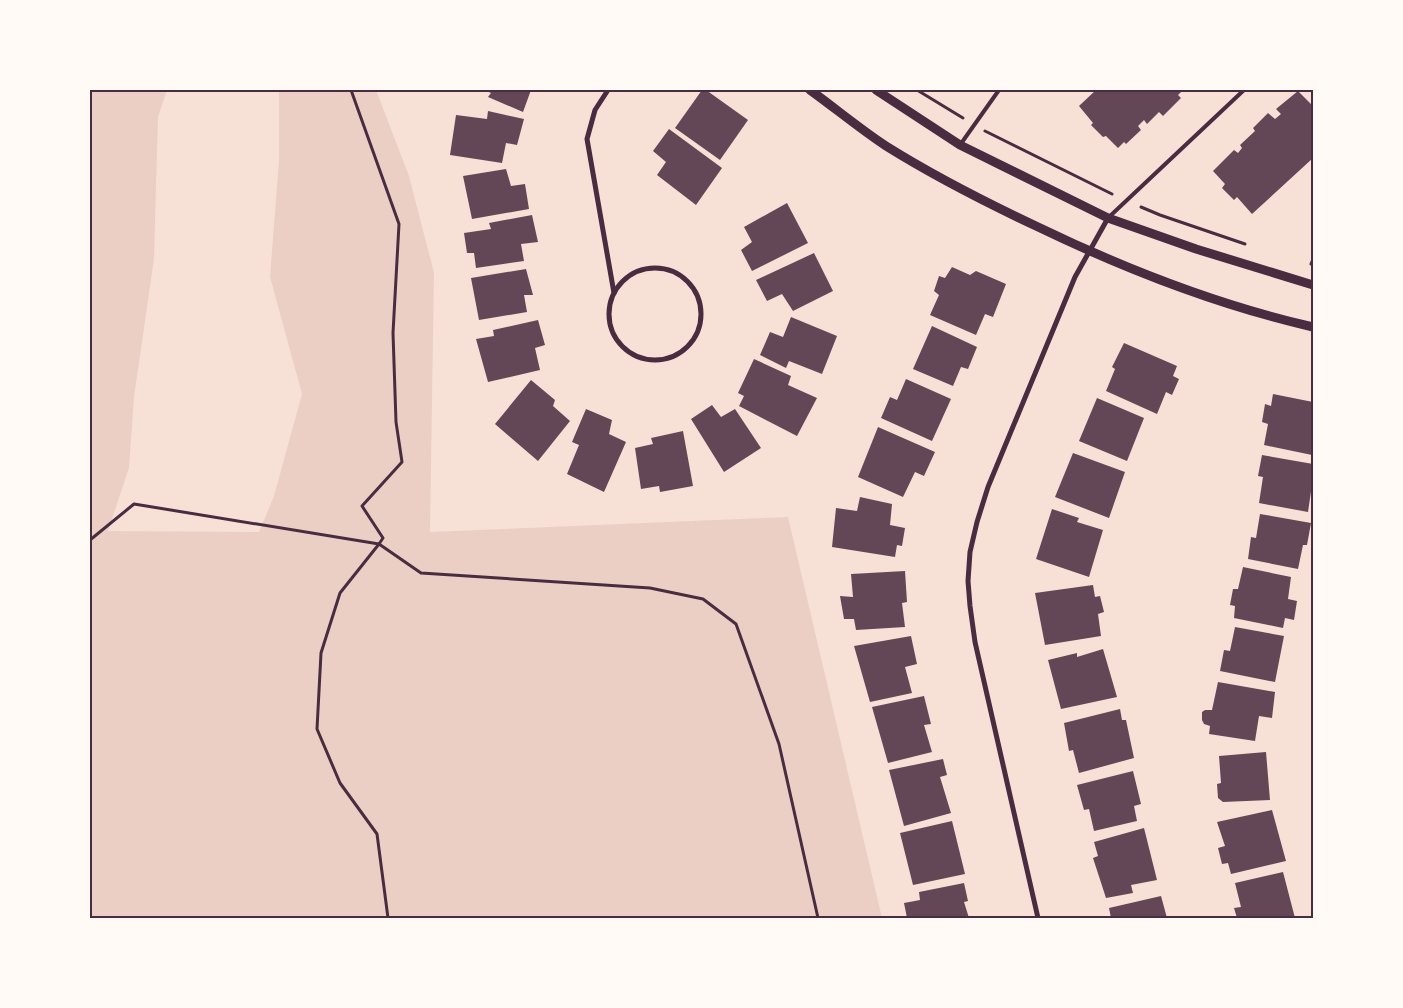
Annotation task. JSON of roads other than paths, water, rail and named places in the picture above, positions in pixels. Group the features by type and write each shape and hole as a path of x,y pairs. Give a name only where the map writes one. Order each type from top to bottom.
{"street":[{"path":"608,90 595,110 586,139 614,293 610,305 610,321 615,338 626,350 635,356 656,360 677,355 690,345 698,333 702,317 697,294 687,281 674,272 666,269 645,269 630,275 614,293"},
{"path":"810,90 885,145 971,195 1088,251 1195,293 1282,320 1313,326"},
{"path":"876,90 960,145 1108,218 1196,249 1313,286"},
{"path":"1038,918 975,642 968,581 969,562 977,522 988,487 1075,277 1108,218"}],"lane":[{"path":"960,145 999,90"},
{"path":"1108,218 1244,90"}]}
